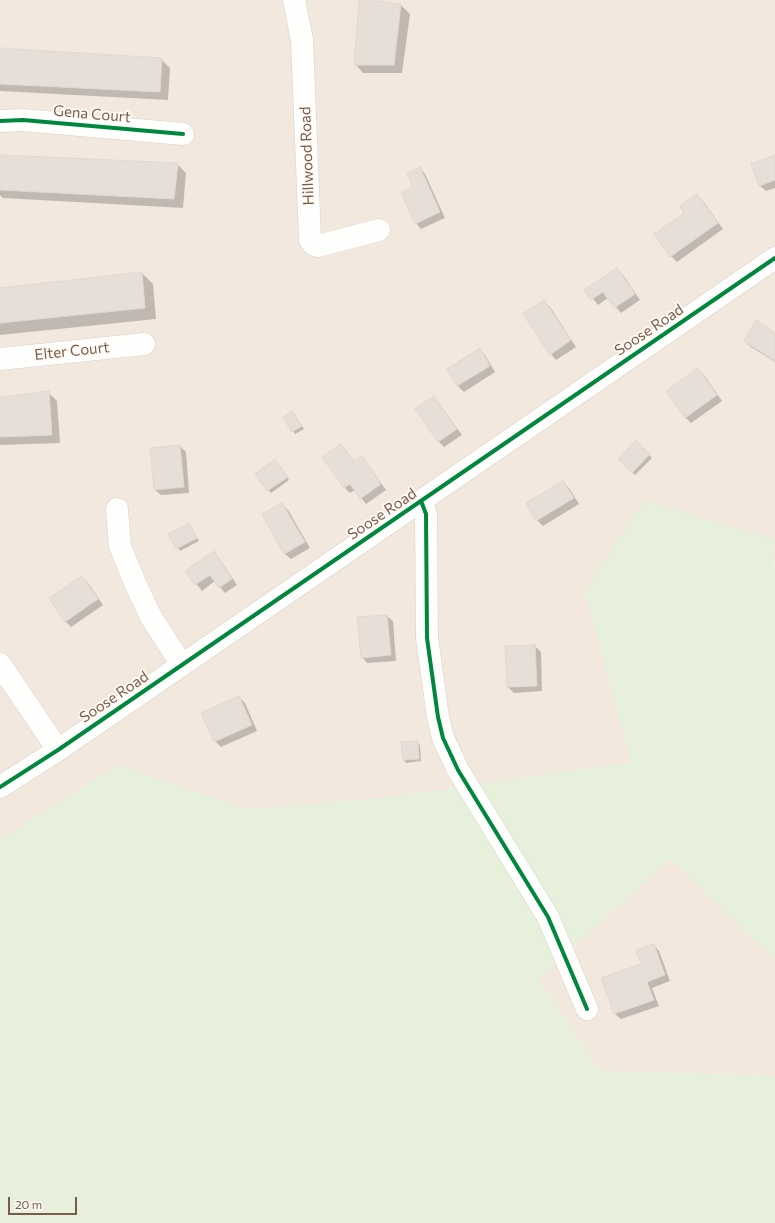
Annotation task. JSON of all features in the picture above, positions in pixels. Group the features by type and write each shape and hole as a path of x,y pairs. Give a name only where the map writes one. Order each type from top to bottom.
{"street":[{"name":"Hillwood Road","path":"294,0 302,40 310,240 313,244 318,246 379,230"},
{"name":"Gena Court","path":"0,121 23,120 183,134"},
{"name":"Soose Road","path":"0,787 58,750 775,258"},
{"name":"Elter Court","path":"0,359 144,344"},
{"path":"421,501 426,514 427,638 438,717 443,738 458,770 548,917 587,1009"},
{"path":"117,510 120,546 135,583 151,617 182,665"},
{"path":"0,664 58,750"}],"shaded area":[{"path":"0,0 775,0 775,576 773,539 585,591 631,762 385,798 245,809 118,765 0,840"},
{"path":"670,859 775,959 775,1076 600,1071 538,979"}],"green space":[{"path":"644,500 773,539 775,576 775,959 670,859 538,979 600,1071 775,1076 775,1223 0,1223 0,840 118,765 245,809 385,798 631,762 585,591"}],"building":[{"path":"359,0 401,4 394,65 354,65"},
{"path":"0,48 162,58 160,92 0,84"},
{"path":"0,155 178,163 174,199 0,190"},
{"path":"775,155 775,180 759,186 751,164"},
{"path":"420,167 440,212 415,224 401,192 413,187 407,173"},
{"path":"697,194 718,223 670,257 654,234 684,213 680,206"},
{"path":"617,268 635,294 614,308 603,292 591,300 584,290"},
{"path":"142,272 145,308 0,323 0,288"},
{"path":"544,300 571,340 550,355 523,314"},
{"path":"756,320 775,333 775,361 744,341"},
{"path":"480,348 490,366 457,386 447,369"},
{"path":"698,368 717,395 685,418 666,391"},
{"path":"49,391 52,435 0,437 0,397"},
{"path":"434,396 457,429 438,442 415,409"},
{"path":"292,411 302,426 292,432 283,418"},
{"path":"636,440 650,454 632,473 618,459"},
{"path":"341,444 354,461 362,456 381,484 360,499 350,484 344,488 322,457"},
{"path":"180,445 184,487 154,490 150,448"},
{"path":"275,459 288,477 267,491 255,474"},
{"path":"563,481 574,498 536,521 526,503"},
{"path":"282,503 305,542 284,554 262,514"},
{"path":"189,523 197,538 176,549 168,534"},
{"path":"214,551 232,579 219,588 210,575 195,585 185,571"},
{"path":"82,576 98,599 65,622 49,598"},
{"path":"387,615 391,655 361,658 357,617"},
{"path":"535,645 537,686 507,687 505,646"},
{"path":"239,696 252,725 214,742 201,713"},
{"path":"418,741 419,759 403,760 401,742"},
{"path":"654,944 665,975 647,982 654,1000 614,1014 601,978 641,964 636,950"}],"cycle path":[{"path":"0,121 23,120 183,134"},
{"path":"0,787 58,750 775,258"},
{"path":"421,501 426,514 427,638 438,717 443,738 458,770 548,917 587,1009"}]}
